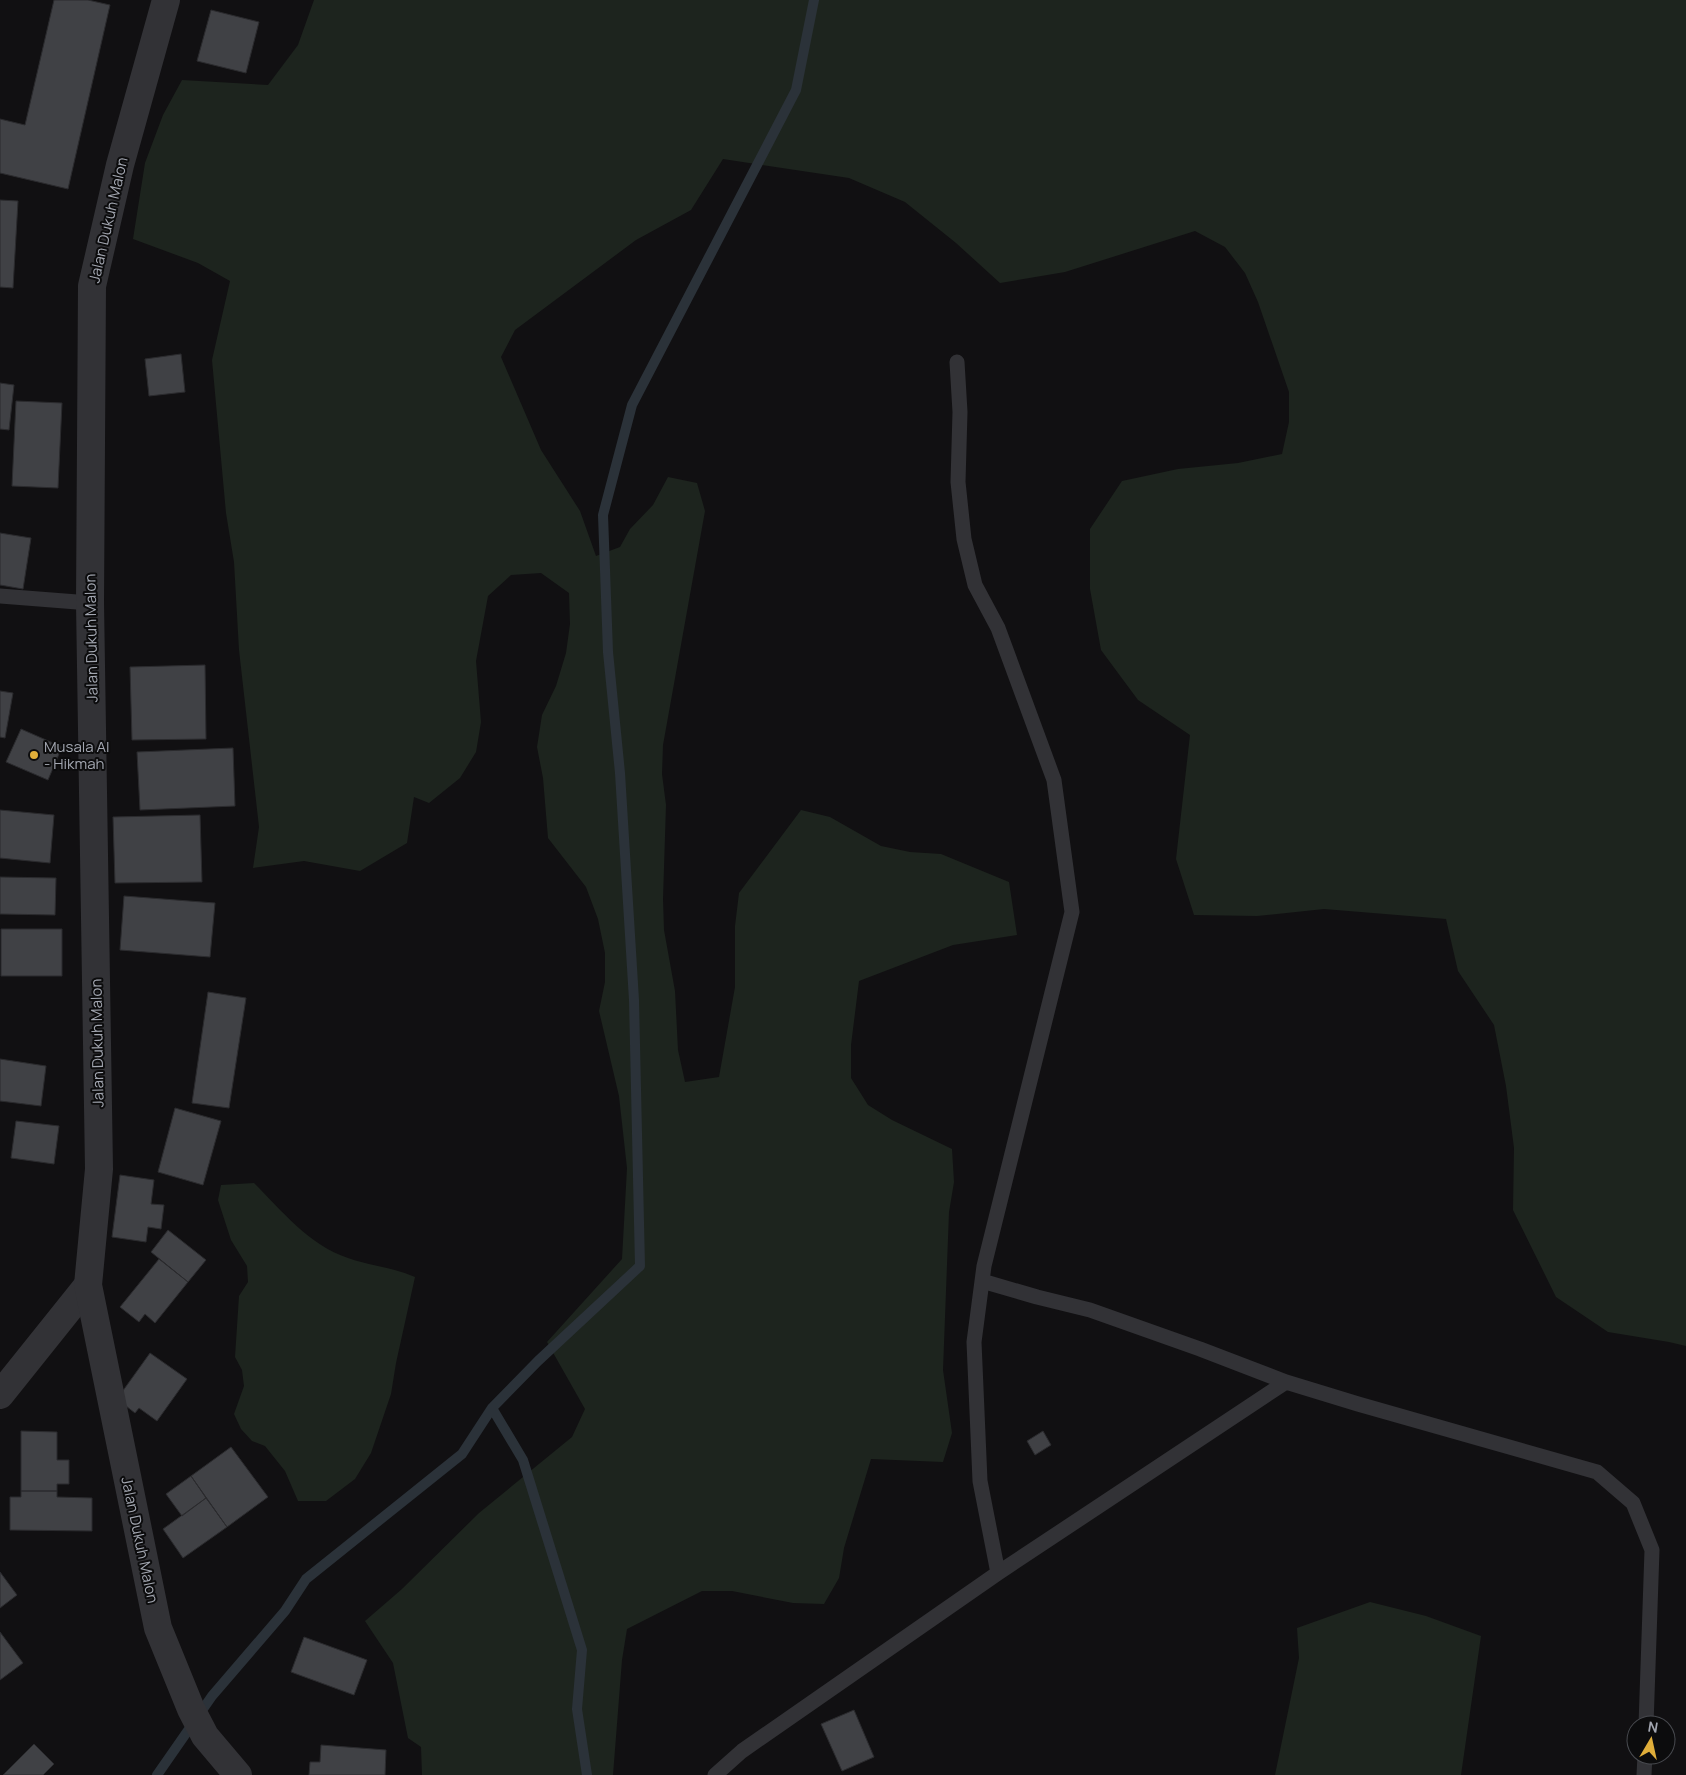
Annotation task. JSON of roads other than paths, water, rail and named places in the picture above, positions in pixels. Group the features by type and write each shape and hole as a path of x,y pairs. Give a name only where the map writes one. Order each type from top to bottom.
{"street":[{"name":"Jalan Dukuh Malon","path":"166,0 120,166 92,286 90,603 99,1168 88,1285 158,1628 191,1709 205,1736 238,1775"},
{"path":"0,1395 88,1285"}],"lane":[{"path":"957,362 960,412 958,482 964,538 976,585 998,628 1054,780 1072,912 984,1266 974,1342 980,1481 998,1573"},
{"path":"0,596 90,603"},
{"path":"982,1281 1037,1298 1090,1310 1286,1382 1597,1472 1633,1503 1652,1550 1646,1715"},
{"path":"715,1775 742,1751 998,1573 1286,1382"}],"waterway":[{"path":"157,1775 212,1696 285,1611 306,1579 462,1454 492,1408 538,1361 640,1266 634,1000 620,773 608,652 603,515 632,405 796,90 814,0"},
{"path":"492,1408 523,1460 582,1650 577,1709 587,1775"}],"place":[{"name":"Musala Al - Hikmah","path":"34,755"}]}
